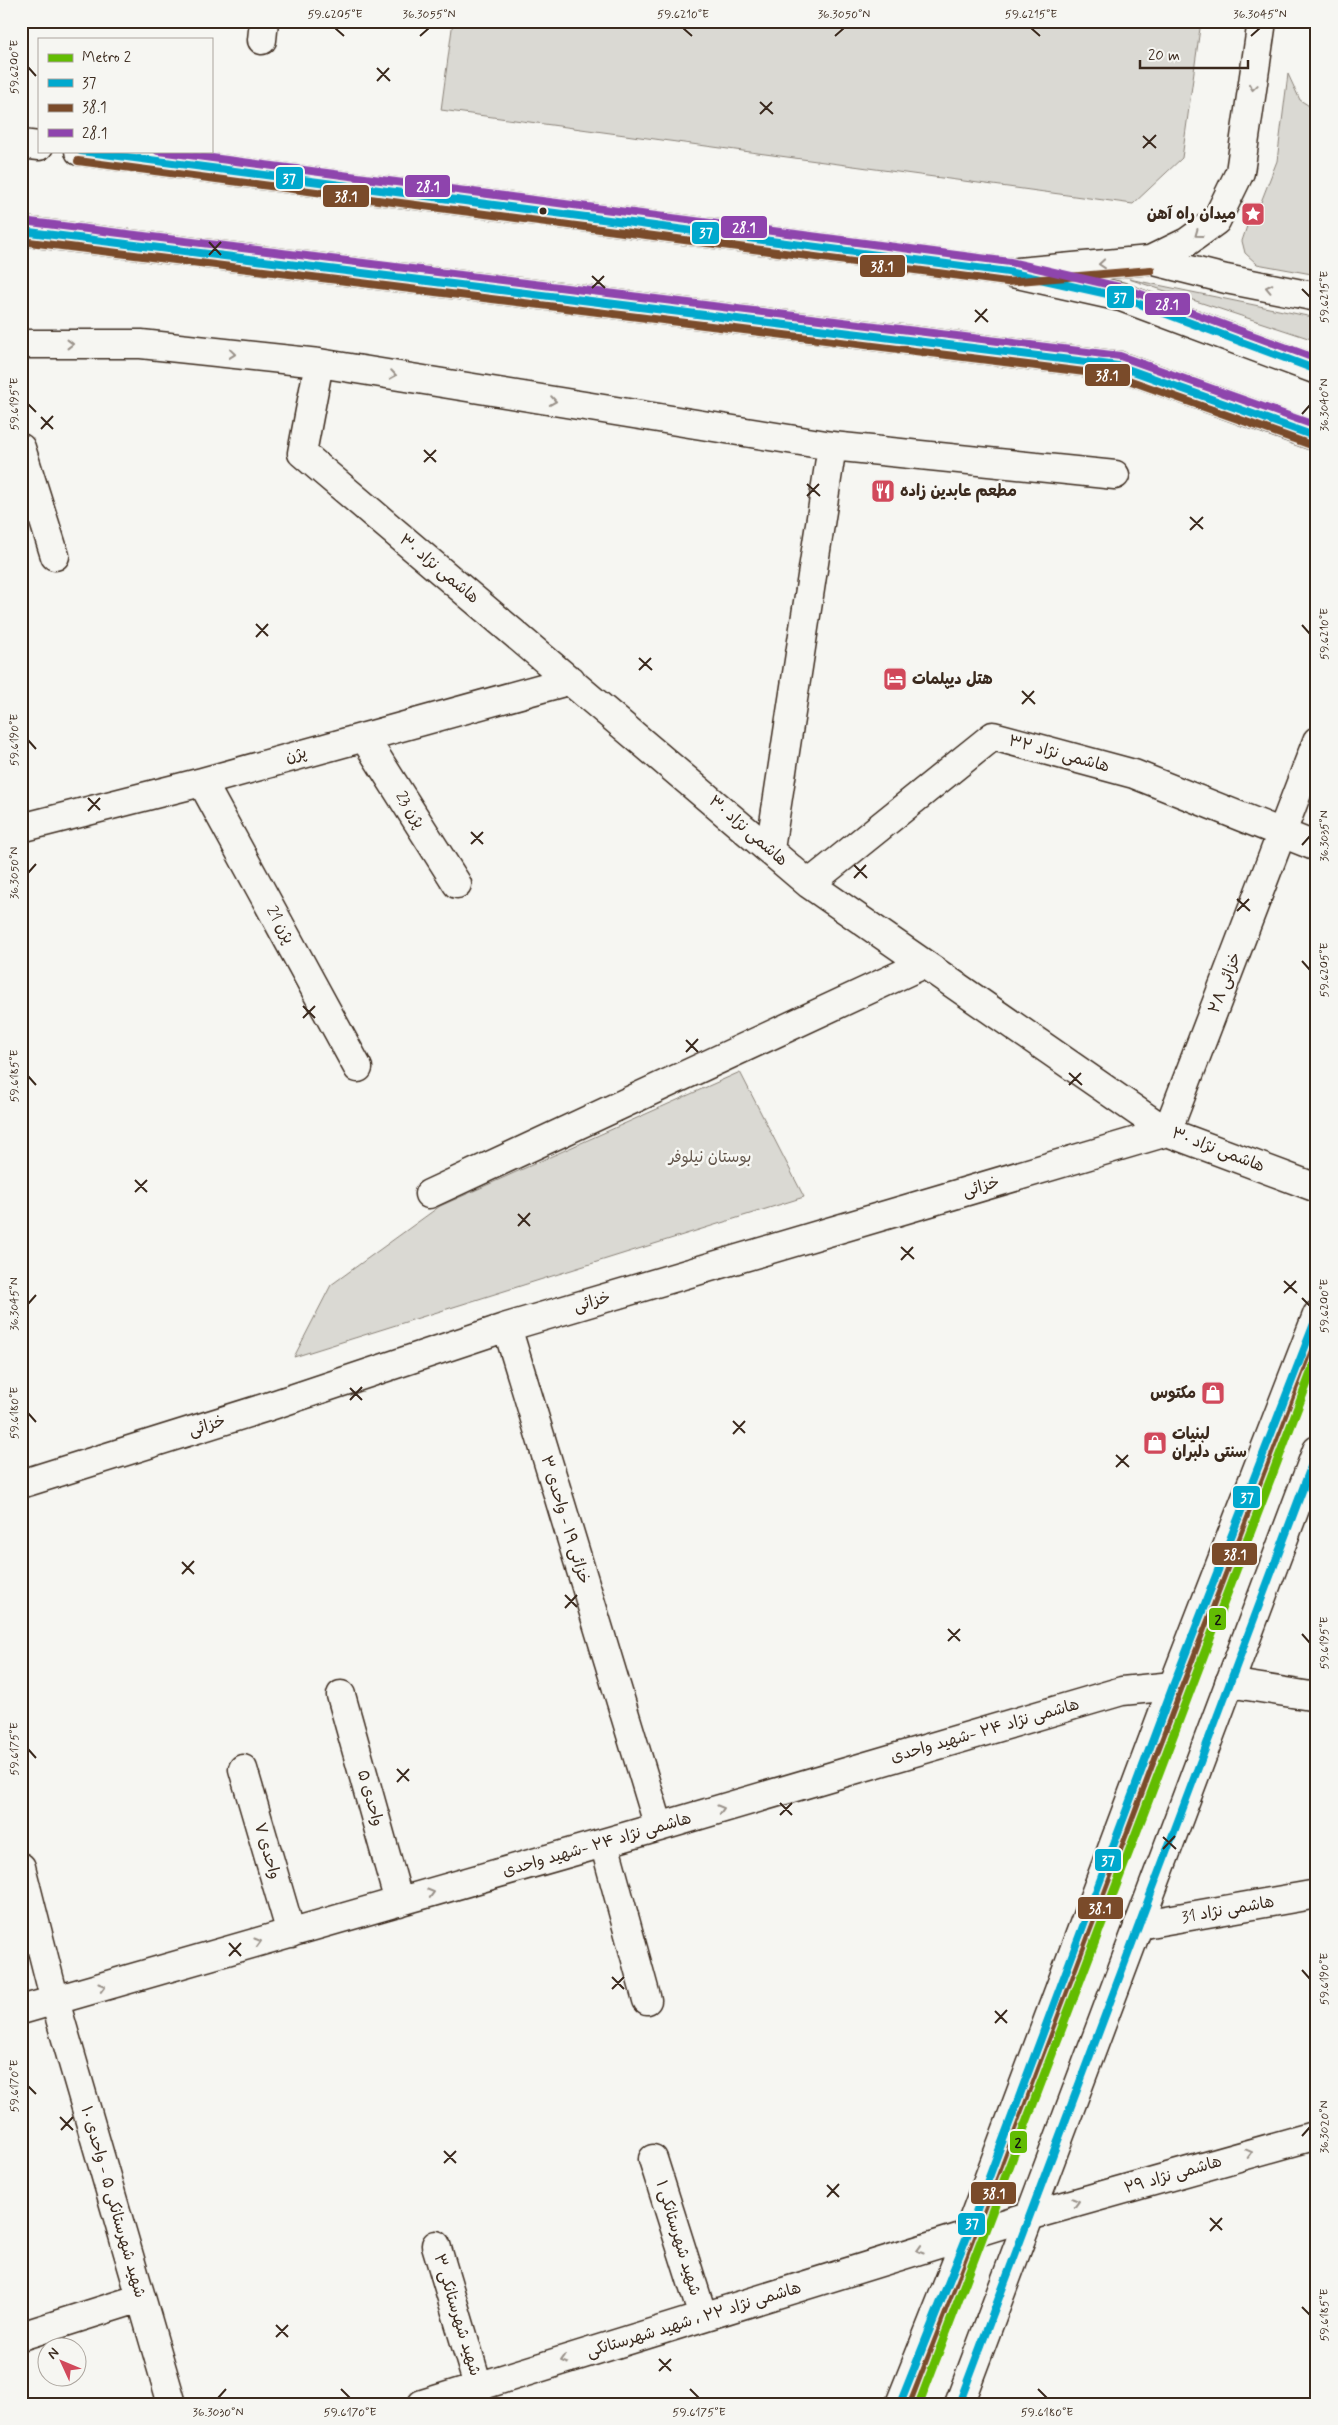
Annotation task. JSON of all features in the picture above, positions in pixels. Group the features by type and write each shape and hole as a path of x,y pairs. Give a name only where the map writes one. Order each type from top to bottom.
{"street":[{"path":"1150,260 1187,242 1216,221 1240,172 1262,21"},
{"path":"21,144 38,146"},
{"path":"87,152 1008,272 1121,297 1317,370"},
{"path":"21,231 1119,366 1317,437"},
{"path":"1008,272 1150,260 1226,279 1317,297"},
{"path":"21,344 141,344 320,363 832,446 1115,475"},
{"name":"هاشمی نژاد ۳۰","path":"320,363 302,453 809,884 1167,1132 1317,1188"},
{"path":"770,849 832,446"},
{"path":"21,448 55,556"},
{"name":"پژن","path":"21,828 202,782 571,680"},
{"name":"هاشمی نژاد ۳۲","path":"809,884 993,736 1134,774 1317,847"},
{"name":"پژن 23","path":"364,737 457,884"},
{"name":"خزائی ۲۸","path":"1167,1132 1283,834 1317,741"},
{"name":"پژن 21","path":"202,782 358,1068"},
{"path":"429,1194 924,964"},
{"name":"خزائی","path":"21,1484 267,1407 507,1327 1167,1132"},
{"path":"900,2404 967,2236 1173,1686 1317,1315"},
{"name":"خزائی ۱۹ - واحدی ۳","path":"507,1327 659,1827"},
{"path":"959,2404 1317,1450"},
{"path":"1229,1683 1317,1697"},
{"name":"هاشمی نژاد ۲۴ -شهید واحدی","path":"21,2010 604,1843 1122,1691 1173,1686"},
{"name":"واحدی ۵","path":"341,1695 399,1902"},
{"name":"واحدی ۷","path":"243,1769 291,1933"},
{"path":"604,1843 647,2000"},
{"name":"شهید شهرستانکی ۵ - واحدی ۱۰","path":"21,1867 55,2001 172,2404"},
{"name":"هاشمی نژاد 31","path":"1138,1925 1317,1894"},
{"name":"هاشمی نژاد ۲۹","path":"967,2236 1029,2216 1317,2135"},
{"name":"شهید شهرستانکی ۱","path":"653,2159 703,2317"},
{"name":"هاشمی نژاد ۲۲ ، شهید شهرستانکی","path":"430,2402 967,2236"},
{"name":"شهید شهرستانکی ۳","path":"436,2245 478,2386"},
{"path":"21,2336 141,2298"}],"green space":[{"path":"453,21 1201,21 1182,158 1133,204 441,110"},
{"path":"1288,74 1300,100 1317,111 1317,275 1257,264 1245,253 1242,241 1249,220 1261,202 1277,161"},
{"path":"1129,279 1317,318 1317,340 1311,339"},
{"name":"بوستان نیلوفر","path":"740,1072 804,1197 294,1357 331,1285 440,1206"}],"metro line":[{"name":"2","path":"919,2404 1317,1357"}],"transit line":[{"name":"37","path":"89,152 1008,272 1121,297 1317,370"},
{"name":"28.1","path":"166,152 1010,262 1124,288 1317,359"},
{"name":"38.1","path":"78,161 1007,282 1151,270"},
{"name":"28.1","path":"22,221 1120,356 1317,426"},
{"name":"37","path":"21,231 1119,366 1317,437"},
{"name":"38.1","path":"21,241 1117,376 1314,446"},
{"name":"37","path":"900,2404 967,2236 1173,1686 1317,1316"},
{"name":"38.1","path":"911,2404 976,2240 1182,1690 1317,1343"},
{"name":"37","path":"959,2404 1317,1451"}],"place":[{"name":"میدان راه آهن","path":"1253,214"},
{"name":"مطعم عابدين زاده","path":"883,491"},
{"name":"هتل دیپلمات","path":"895,679"},
{"name":"مکتوس","path":"1213,1393"},
{"name":"لبنیات سنتی دلبران","path":"1155,1443"}]}
